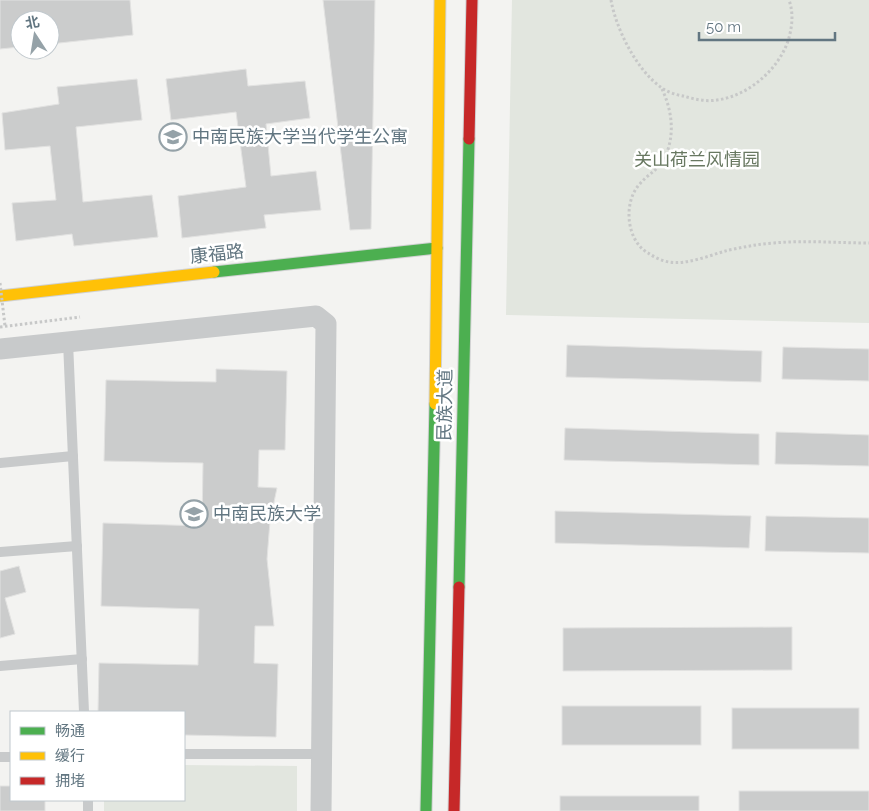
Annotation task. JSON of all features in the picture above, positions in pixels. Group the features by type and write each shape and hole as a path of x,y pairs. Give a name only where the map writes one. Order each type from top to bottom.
{"main road":[{"name":"民族大道","path":"426,811 440,0"},
{"name":"民族大道","path":"454,811 472,0"},
{"name":"康福路","path":"0,296 437,248"}],"street":[{"path":"0,349 316,316 326,324 321,811"}],"lane":[{"path":"68,342 84,711"},
{"path":"0,463 73,456"},
{"path":"0,552 77,546"},
{"path":"0,666 82,658"},
{"path":"185,754 322,754"}],"path":[{"path":"611,0 625,42 649,76 662,89 668,103 670,120 671,135 660,167 637,187 631,200 629,216 632,236 640,249 656,258 670,262 690,261 751,245 807,242 869,243"},
{"path":"662,89 697,100 717,100 736,95 752,85 767,74 784,51 792,23 792,7 789,0"},
{"path":"0,282 5,326"},
{"path":"0,327 80,317"}],"green space":[{"name":"关山荷兰风情园","path":"512,0 869,0 869,323 506,315"},
{"path":"185,765 297,766 297,811 104,811 104,801 185,801"}],"building":[{"path":"0,0 130,0 133,35 60,43 60,10 10,10 10,48 0,49"},
{"path":"323,0 375,0 371,229 350,230"},
{"path":"246,69 248,86 305,81 310,118 266,124 271,176 316,171 321,210 264,215 266,228 182,238 178,196 246,187 236,112 171,120 166,79"},
{"path":"137,79 142,120 76,127 83,202 152,195 158,237 74,246 72,234 16,241 12,203 56,200 50,146 5,150 2,113 59,104 57,87"},
{"path":"567,345 762,351 761,382 566,377"},
{"path":"783,347 869,349 869,381 782,379"},
{"path":"216,369 287,371 285,450 259,450 258,487 277,488 270,521 267,559 274,626 255,626 254,663 278,664 276,737 185,735 185,711 98,711 99,663 198,665 199,609 101,606 103,523 202,526 203,463 104,461 106,380 216,382"},
{"path":"565,428 759,434 759,465 564,460"},
{"path":"776,432 869,435 869,466 775,464"},
{"path":"555,511 751,516 749,548 555,543"},
{"path":"766,516 869,518 869,553 765,551"},
{"path":"19,566 26,592 5,598 15,634 0,638 0,571"},
{"path":"792,627 792,670 563,671 563,628"},
{"path":"562,706 701,706 701,745 562,745"},
{"path":"732,708 859,708 859,749 732,749"},
{"path":"0,786 10,786 10,801 45,801 45,811 0,811"},
{"path":"739,791 869,791 869,811 739,811"},
{"path":"560,796 699,796 699,811 560,811"}],"traffic: fast":[{"path":"459,587 469,139"},
{"path":"214,272 437,248"},
{"path":"426,811 435,404"}],"traffic: slow":[{"path":"435,404 440,0"},
{"path":"0,296 214,272"}],"traffic: jam":[{"path":"469,139 472,0"},
{"path":"454,811 459,587"}],"place":[{"name":"中南民族大学当代学生公寓","path":"173,137"},
{"name":"中南民族大学","path":"194,514"}]}
